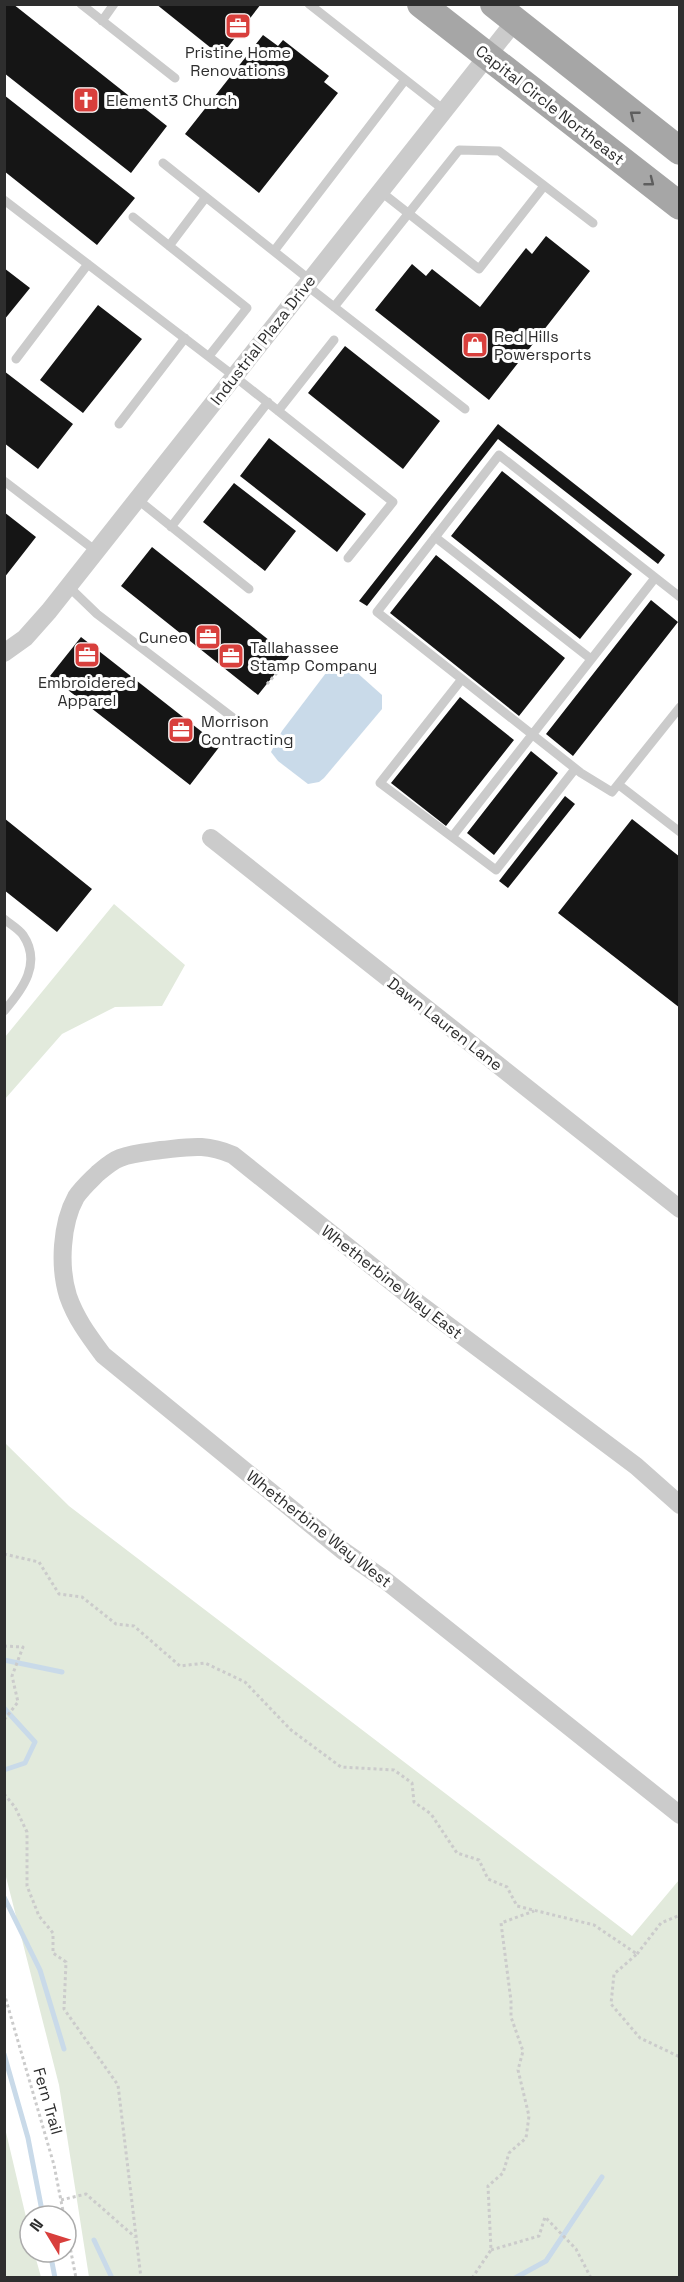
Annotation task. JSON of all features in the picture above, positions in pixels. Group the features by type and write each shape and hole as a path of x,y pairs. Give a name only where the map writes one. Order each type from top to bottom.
{"main road":[{"name":"Capital Circle Northeast","path":"421,4 680,206"},
{"path":"505,13 680,151"}],"street":[{"name":"Industrial Plaza Drive","path":"4,653 25,638 68,586 487,56 505,13"},
{"name":"Dawn Lauren Lane","path":"211,838 680,1209"},
{"name":"Whetherbine Way East","path":"84,1186 118,1158 140,1153 189,1147 214,1147 232,1155 428,1311 636,1466 680,1505"},
{"name":"Whetherbine Way West","path":"84,1186 69,1214 64,1248 64,1273 75,1313 85,1332 103,1355 342,1550 384,1580 680,1815"}],"lane":[{"path":"81,4 175,78"},
{"path":"102,21 114,4"},
{"path":"309,4 444,110"},
{"path":"274,251 405,80"},
{"path":"334,307 459,150 499,151 593,223"},
{"path":"163,163 274,251 334,307 465,408"},
{"path":"380,191 479,269 544,186"},
{"path":"169,246 206,197"},
{"path":"4,200 209,356 393,502 348,558"},
{"path":"133,217 247,308 209,356"},
{"path":"16,359 88,264"},
{"path":"119,424 185,338"},
{"path":"278,411 334,340"},
{"path":"171,527 268,402"},
{"path":"680,597 499,455 377,612 575,769 615,788 680,832"},
{"path":"4,481 96,551"},
{"path":"137,500 249,589"},
{"path":"435,537 591,659"},
{"path":"452,837 655,578"},
{"path":"68,586 97,614 236,720"},
{"path":"462,679 380,783 496,870 575,769"},
{"path":"615,788 680,707"},
{"path":"4,920 22,933 29,946 31,958 30,975 16,998 4,1011"}],"path":[{"path":"267,684 283,666"},
{"path":"4,1554 39,1562 59,1594 82,1597 116,1624 134,1626 180,1666 205,1663 245,1682 291,1730 341,1767 394,1770 412,1783 414,1802 431,1815 457,1853 479,1860 488,1879 507,1887 517,1906 594,1925 637,1954"},
{"path":"4,1646 23,1647 12,1676 18,1702 4,1720"},
{"path":"4,1794 15,1807 27,1832 27,1886 39,1916 53,1933 53,1953 66,1962 64,2009 118,2085 141,2277"},
{"path":"491,2250 488,2186 503,2173 508,2153 526,2138 529,2116 518,2070 523,2051 511,2017 501,1923 536,1910"},
{"path":"680,1915 661,1923 637,1954 614,1974 611,2004 640,2038 680,2057"},
{"name":"Fern Trail","path":"4,1993 54,2165 62,2204"},
{"path":"61,2200 86,2194 136,2238"},
{"path":"472,2277 491,2250 539,2235 546,2217 576,2249 591,2277"}],"shaded area":[{"path":"114,904 185,965 162,1006 115,1007 62,1034 5,1099 5,1037"},
{"path":"4,1442 69,1506 632,1936 679,1880 679,2277 89,2277 59,2085 5,1873"},
{"path":"5,2128 23,2204 18,2204 18,2264 37,2264 41,2277 5,2277"}],"water":[{"path":"338,661 345,662 382,695 382,709 324,778 319,782 308,784 278,761 271,752 282,731 332,665"}],"building":[{"name":"Element3 Church","path":"4,4 13,4 167,126 131,173 4,73"},
{"path":"156,4 261,4 221,56"},
{"path":"263,35 278,46 283,40 329,76 324,82 338,93 259,193 185,134"},
{"path":"4,95 135,198 97,245 4,171"},
{"path":"546,236 590,271 489,400 375,310 412,264 426,276 432,269 480,307 526,248 532,254"},
{"path":"4,268 30,288 4,320"},
{"path":"98,305 142,339 83,413 40,380"},
{"path":"345,346 440,421 403,469 308,393"},
{"path":"4,371 73,424 38,469 4,443"},
{"path":"498,424 665,555 658,564 498,439 367,606 359,601"},
{"path":"269,438 366,514 337,552 240,476"},
{"path":"502,471 632,574 580,639 451,536"},
{"path":"234,483 296,531 265,571 203,522"},
{"path":"4,512 36,537 4,578"},
{"path":"152,547 289,656 258,695 121,586"},
{"path":"436,555 565,658 519,716 390,613"},
{"path":"651,600 678,622 573,756 546,734"},
{"path":"81,637 220,746 190,785 50,676"},
{"path":"460,697 514,740 446,826 391,783"},
{"path":"531,751 558,773 494,855 467,833"},
{"path":"565,796 575,804 508,888 499,881"},
{"path":"4,818 92,889 57,932 4,890"},
{"path":"632,819 680,857 680,1008 558,913"}],"waterway":[{"path":"4,1660 62,1672"},
{"path":"4,1708 35,1742 25,1763 4,1770"},
{"path":"4,1897 40,1970 64,2049"},
{"path":"4,2054 28,2138 41,2204"},
{"path":"515,2278 546,2261 602,2177"},
{"path":"94,2240 112,2278"},
{"path":"52,2264 55,2278"}],"place":[{"name":"Pristine Home Renovations","path":"238,26"},
{"name":"Element3 Church","path":"86,100"},
{"name":"Red Hills Powersports","path":"475,345"},
{"name":"Cuneo","path":"208,637"},
{"name":"Embroidered Apparel","path":"87,655"},
{"name":"Tallahassee Stamp Company","path":"231,656"},
{"name":"Morrison Contracting","path":"181,730"}]}
